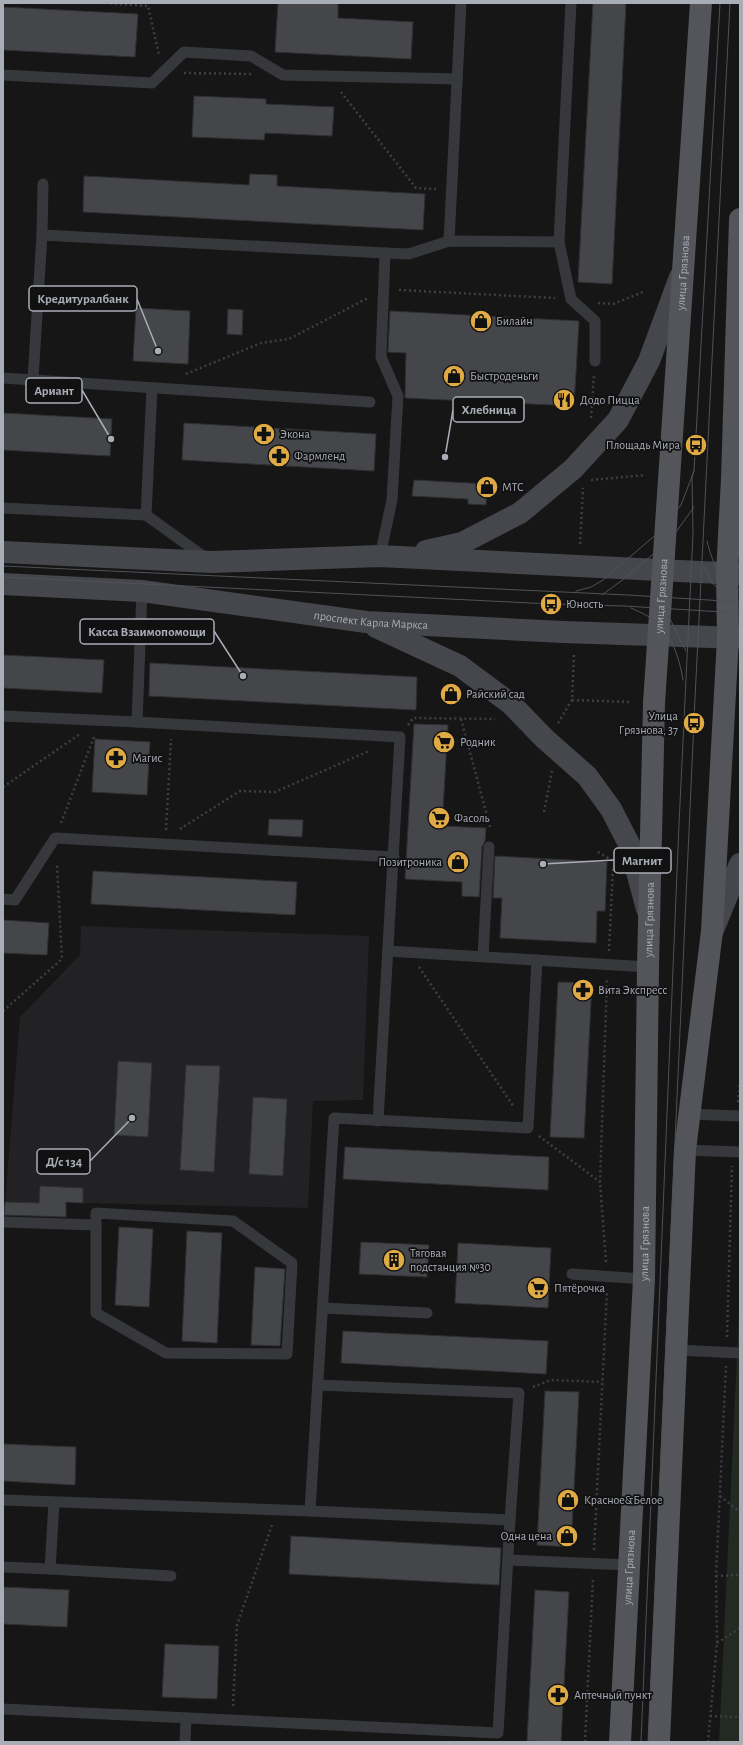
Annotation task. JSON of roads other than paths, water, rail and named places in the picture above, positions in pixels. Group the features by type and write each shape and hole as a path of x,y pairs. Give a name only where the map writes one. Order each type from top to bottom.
{"main road":[{"name":"улица Грязнова","path":"620,1742 644,1279 648,967 654,703 701,3"},
{"path":"659,1742 685,1150 712,931 734,638 732,479 740,219"},
{"path":"391,556 462,543 520,513 573,468 618,420 649,361 682,270"},
{"path":"3,552 211,562 391,556 733,574"},
{"name":"проспект Карла Маркса","path":"3,584 142,591 366,622 734,638"},
{"path":"366,622 460,666 511,704 546,739 587,776 611,809 630,846 649,917"},
{"path":"712,931 740,864"}],"lane":[{"path":"449,241 462,3"},
{"path":"571,3 559,242 571,299 595,321 595,361"},
{"path":"3,75 152,83 184,52 251,56 283,75 457,79"},
{"path":"33,379 44,184"},
{"path":"42,235 409,254 449,241 559,242"},
{"path":"385,253 381,357 398,396 392,500 391,556"},
{"path":"3,378 370,402"},
{"path":"146,515 152,388"},
{"path":"3,508 146,515 211,562"},
{"path":"138,722 142,591"},
{"path":"3,716 400,737 378,1121"},
{"path":"3,899 15,900 55,838 394,857"},
{"path":"483,956 489,846"},
{"path":"388,951 648,967"},
{"path":"310,1511 334,1118 528,1128 537,960"},
{"path":"689,1114 738,1116"},
{"path":"685,1150 736,1152"},
{"path":"96,1214 234,1221 292,1263 287,1354 166,1353 96,1313 96,1226 96,1214"},
{"path":"3,1222 96,1226"},
{"path":"572,1274 644,1279"},
{"path":"323,1308 427,1313"},
{"path":"677,1350 740,1353"},
{"path":"3,1709 498,1733 519,1394 318,1385"},
{"path":"3,1500 510,1520"},
{"path":"50,1569 54,1503"},
{"path":"508,1560 629,1565"},
{"path":"3,1567 171,1576"},
{"path":"185,1742 186,1718"}],"tram line":[{"path":"576,591 591,587 603,580 659,532 681,505 694,471 720,3"},
{"path":"648,1742 695,698 730,3"},
{"path":"641,1742 679,824 693,534 692,477 694,471"},
{"path":"602,595 671,539 694,507"},
{"path":"707,541 711,556 718,570 727,582 740,591"},
{"path":"3,566 628,595 740,602"},
{"path":"704,566 711,582 734,602"},
{"path":"3,577 551,604 624,606 740,613"},
{"path":"631,608 652,619 667,633 676,652 683,680"},
{"path":"656,608 669,617 686,651"}],"place":[{"name":"Билайн","path":"481,321"},
{"name":"Кредитуралбанк","path":"158,351"},
{"name":"Быстроденьги","path":"454,376"},
{"name":"Додо Пицца","path":"564,400"},
{"name":"Экона","path":"264,434"},
{"name":"Ариант","path":"111,439"},
{"name":"Площадь Мира","path":"696,445"},
{"name":"Фармленд","path":"279,456"},
{"name":"Хлебница","path":"445,457"},
{"name":"МТС","path":"487,487"},
{"name":"Юность","path":"551,604"},
{"name":"Касса Взаимопомощи","path":"243,676"},
{"name":"Райский сад","path":"451,694"},
{"name":"Улица Грязнова, 37","path":"694,723"},
{"name":"Родник","path":"444,742"},
{"name":"Магис","path":"116,758"},
{"name":"Фасоль","path":"439,818"},
{"name":"Позитроника","path":"458,862"},
{"name":"Магнит","path":"543,864"},
{"name":"Вита Экспресс","path":"583,990"},
{"name":"Д/с 134","path":"132,1118"},
{"name":"Тяговая подстанция №30","path":"394,1260"},
{"name":"Пятёрочка","path":"538,1288"},
{"name":"Красное&Белое","path":"568,1500"},
{"name":"Одна цена","path":"567,1536"},
{"name":"Аптечный пункт","path":"558,1695"}]}
